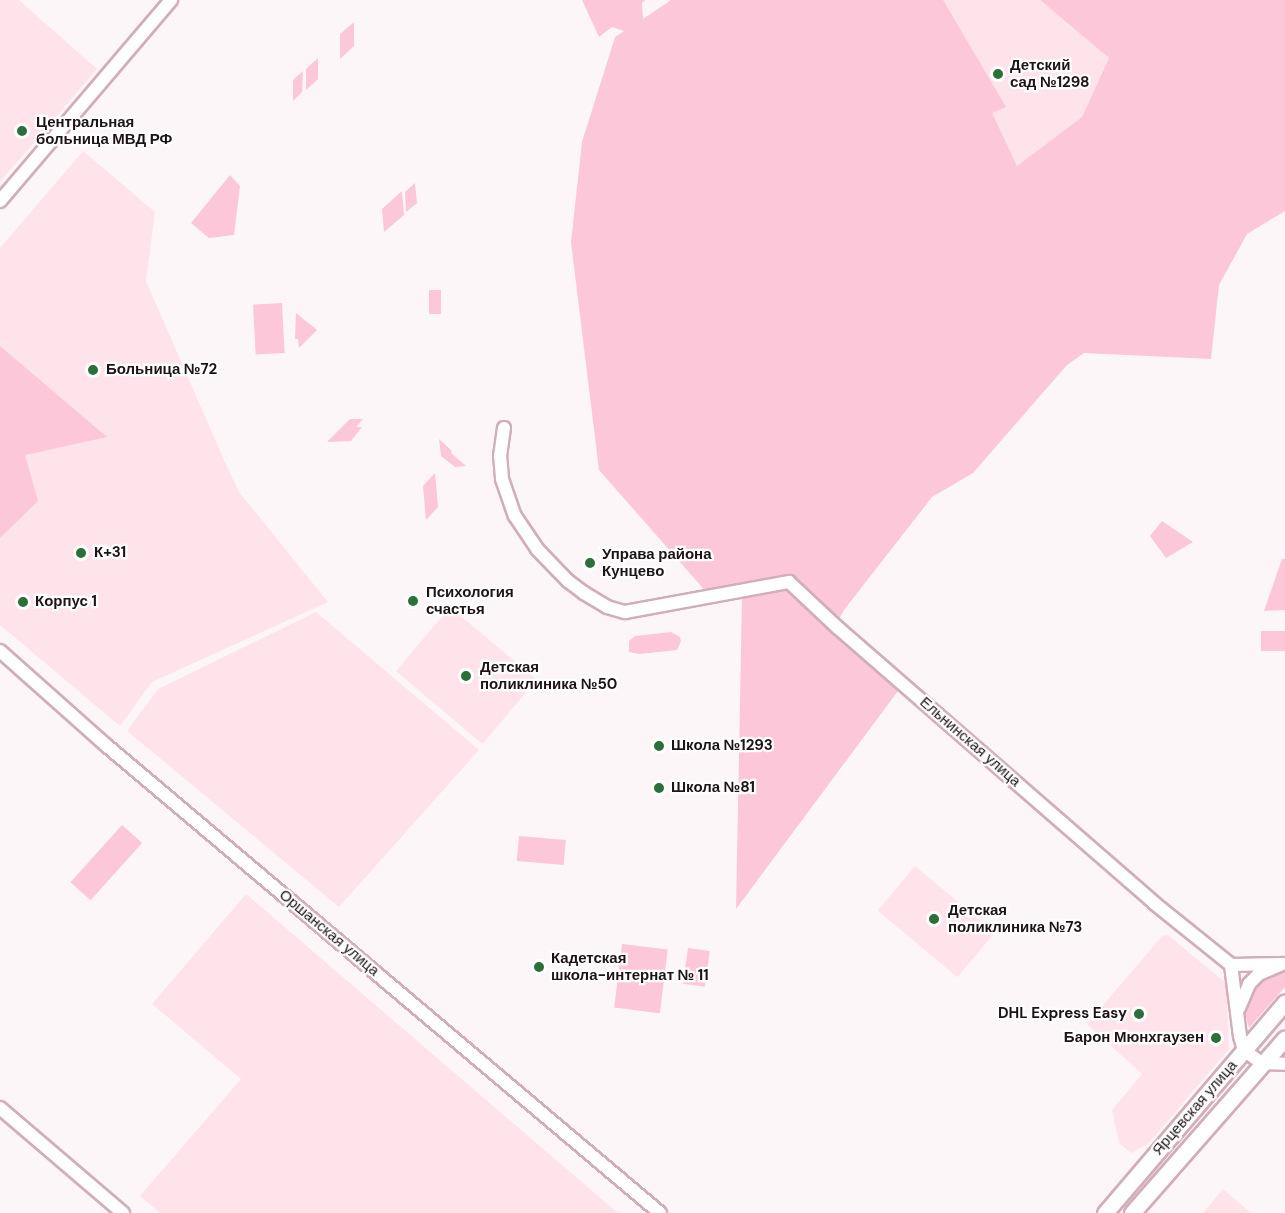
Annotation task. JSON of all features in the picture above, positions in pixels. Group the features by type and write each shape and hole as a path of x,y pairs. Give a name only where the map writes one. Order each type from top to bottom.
{"main road":[{"name":"Ярцевская улица","path":"1105,1213 1285,1002"},
{"name":"Ярцевская улица","path":"1132,1213 1261,1062 1285,1038"}],"street":[{"path":"0,201 171,0"},
{"name":"Ельнинская улица","path":"504,428 501,467 510,504 537,549 568,581 618,611 642,610 789,582 838,628 1154,903 1231,965"},
{"name":"Оршанская улица","path":"0,651 107,746 660,1213"},
{"path":"1284,964 1268,962 1231,965 1237,1018 1244,1050 1261,1062 1285,1064"},
{"path":"1237,1018 1242,996 1249,984 1259,974 1284,964"},
{"path":"0,1108 123,1213"}],"shaded area":[{"name":"Центральная больница МВД РФ","path":"0,0 19,0 97,69 0,182"},
{"path":"582,0 645,0 642,3 643,19 671,0 943,0 1006,107 992,113 1017,166 1082,117 1109,58 1040,0 1285,0 1285,211 1247,234 1219,285 1211,359 1084,353 1067,365 973,473 932,497 844,610 834,628 901,687 736,909 742,599 710,603 709,595 599,470 571,242 582,142 615,37 624,31 612,27 599,37"},
{"name":"Детский сад №1298","path":"695,0 1040,0 1109,58 1082,117 1017,166"},
{"path":"354,22 354,46 340,59 340,34"},
{"path":"318,58 318,79 306,90 306,69"},
{"path":"303,71 302,92 293,101 293,80"},
{"name":"Больница №72","path":"83,151 155,212 146,281 224,460 239,492 328,602 152,682 120,726 0,625 0,248"},
{"path":"230,175 240,186 234,235 209,238 191,223"},
{"path":"415,183 417,203 406,212 405,192"},
{"path":"402,191 404,215 384,232 382,209"},
{"path":"429,290 441,290 441,314 429,314"},
{"path":"282,303 285,353 256,354 253,305"},
{"path":"296,313 317,330 299,348 298,339 295,339"},
{"path":"0,346 107,437 25,455 38,501 0,538"},
{"path":"350,419 363,419 356,427 362,427 351,441 327,442"},
{"path":"439,439 466,466 455,467 441,456"},
{"path":"435,473 438,507 426,520 423,486"},
{"path":"1162,521 1193,542 1166,558 1150,536"},
{"path":"1282,559 1285,559 1285,610 1264,611"},
{"name":"Детская поликлиника №50","path":"450,607 537,680 483,744 396,671"},
{"path":"316,612 479,750 339,907 127,731 158,689"},
{"path":"1261,631 1285,631 1285,651 1261,651"},
{"path":"671,632 680,637 681,641 677,650 639,654 629,652 629,641 635,636"},
{"path":"122,825 142,843 91,900 70,882"},
{"path":"519,836 566,840 564,865 517,861"},
{"name":"Детская поликлиника №73","path":"915,866 995,933 957,977 878,910"},
{"path":"246,894 618,1213 160,1213 140,1196 241,1079 152,1004"},
{"path":"1168,935 1226,983 1229,1049 1148,1144 1131,1153 1119,1143 1112,1110 1142,1074 1087,1024 1162,936"},
{"path":"622,944 668,950 660,1013 614,1008"},
{"path":"688,948 710,951 705,987 683,984"},
{"path":"1285,972 1285,987 1249,1028 1245,1013 1249,994 1267,976"},
{"path":"1223,1189 1251,1213 1203,1213"}],"place":[{"name":"Детский сад №1298","path":"998,74"},
{"name":"Центральная больница МВД РФ","path":"22,131"},
{"name":"Больница №72","path":"93,370"},
{"name":"К+31","path":"81,553"},
{"name":"Управа района Кунцево","path":"590,563"},
{"name":"Психология счастья","path":"413,601"},
{"name":"Корпус 1","path":"23,602"},
{"name":"Детская поликлиника №50","path":"466,676"},
{"name":"Школа №1293","path":"659,746"},
{"name":"Школа №81","path":"659,788"},
{"name":"Детская поликлиника №73","path":"934,919"},
{"name":"Кадетская школа-интернат № 11","path":"539,967"},
{"name":"DHL Express Easy","path":"1139,1014"},
{"name":"Барон Мюнхгаузен","path":"1216,1038"}]}
